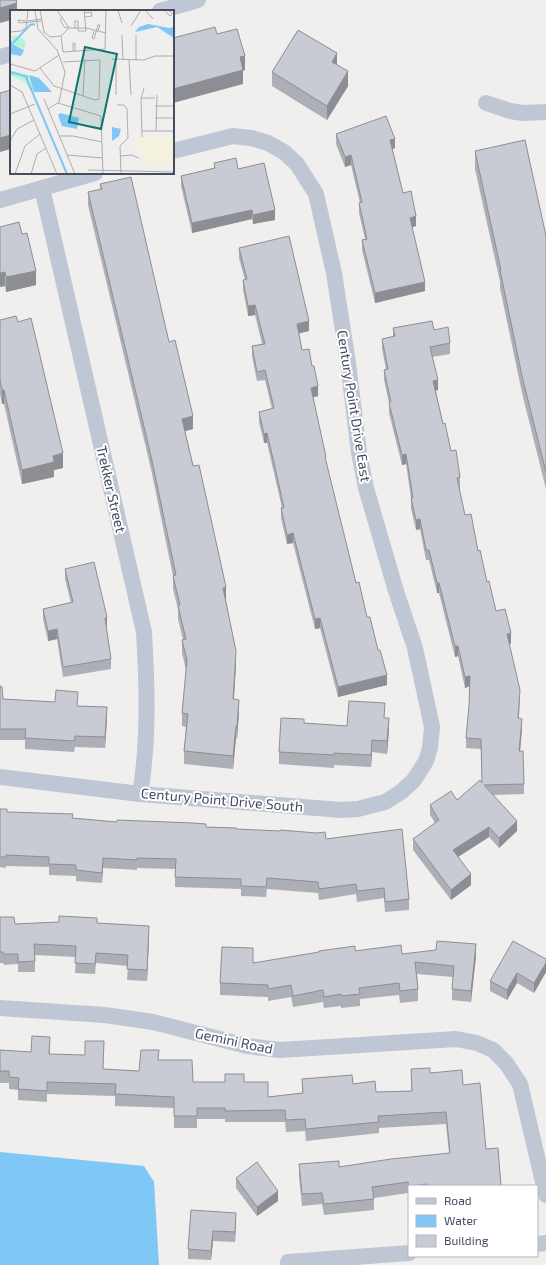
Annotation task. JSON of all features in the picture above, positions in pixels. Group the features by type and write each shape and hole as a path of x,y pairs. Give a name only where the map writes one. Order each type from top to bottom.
{"street":[{"path":"163,10 198,0"},
{"path":"0,57 10,54"},
{"path":"486,103 510,111 523,113 546,112"},
{"name":"Century Point Drive East","path":"174,151 233,136 250,138 268,143 284,152 297,164 316,194 334,273 348,363 359,453 366,488 396,592 415,648 430,713 432,727 430,748 426,761"},
{"path":"0,200 91,174"},
{"name":"Trekker Street","path":"42,188 144,632 147,676 144,751 140,794"},
{"name":"Century Point Drive South","path":"0,777 140,794 341,810 358,809 385,802 401,792 414,780 426,761"},
{"name":"Gemini Road","path":"0,1008 105,1015 153,1022 247,1046 280,1050 456,1039 477,1043 493,1050 506,1063 520,1084 546,1195"},
{"path":"288,1262 408,1253"}],"water":[{"path":"0,1152 144,1166 154,1182 159,1265 0,1265"}],"building":[{"path":"0,0 16,0 17,3 0,8"},
{"path":"215,27 217,34 237,29 245,56 240,57 243,70 174,89 174,38"},
{"path":"298,30 337,53 332,62 348,71 327,106 272,72"},
{"path":"10,90 10,135 0,138 0,93"},
{"path":"386,116 395,139 390,140 403,193 411,191 416,216 410,218 425,282 375,293 362,240 367,239 359,203 362,202 351,155 345,157 336,134"},
{"path":"525,140 546,236 546,472 522,376 475,151"},
{"path":"236,158 238,169 264,163 275,210 253,215 252,210 192,223 181,176 215,168 214,163"},
{"path":"131,177 169,342 175,340 193,416 182,419 193,466 199,465 226,587 223,588 236,651 233,699 239,700 233,756 184,751 188,714 182,713 187,660 182,640 186,639 173,576 176,575 151,456 88,192 102,189 100,184"},
{"path":"19,222 22,234 27,233 36,271 6,277 5,272 0,273 0,227"},
{"path":"289,236 309,321 297,324 302,350 309,349 312,366 314,366 318,386 311,388 325,457 356,583 359,582 367,617 370,617 378,650 380,650 387,675 338,687 320,618 315,619 293,533 287,535 281,508 284,508 274,463 267,433 264,434 259,412 274,408 265,370 257,372 252,346 265,344 255,305 248,306 243,280 247,279 239,248"},
{"path":"16,316 18,322 31,318 63,453 53,456 54,462 22,470 4,390 2,390 0,380 0,320"},
{"path":"432,321 434,330 448,327 450,343 430,347 438,380 433,381 451,451 456,450 460,477 457,478 465,515 471,514 478,551 480,550 487,582 489,581 496,611 505,609 511,633 507,634 520,690 518,718 522,719 519,751 523,751 524,784 484,785 517,821 499,838 489,827 453,850 471,874 451,890 413,839 439,820 430,805 451,791 457,800 480,780 482,783 481,739 466,738 470,676 465,677 458,646 455,646 429,550 426,550 420,519 416,520 411,498 413,498 406,454 402,455 389,403 391,402 384,370 388,369 382,339 395,336 393,328"},
{"path":"94,562 107,617 105,618 111,659 63,667 57,629 48,631 43,609 73,602 65,569"},
{"path":"0,686 2,687 3,699 55,702 56,690 78,692 77,706 107,707 105,737 75,736 74,741 25,738 26,729 0,729"},
{"path":"349,701 385,703 384,718 389,718 387,741 372,740 371,755 334,753 334,755 279,752 281,718 304,719 304,723 347,726"},
{"path":"0,809 7,809 7,812 73,814 72,818 117,822 117,820 193,823 206,824 206,827 317,833 325,832 326,839 402,829 409,899 385,902 384,888 357,891 356,884 319,889 318,882 267,878 266,887 241,886 241,879 175,877 176,859 137,858 137,860 103,858 102,873 76,870 76,865 49,864 49,857 6,855 6,857 0,857"},
{"path":"59,916 97,918 97,923 149,926 147,970 127,969 128,955 96,953 95,964 75,963 76,946 34,944 35,961 18,962 18,954 4,954 3,952 0,952 0,917 14,917 15,924 59,922"},
{"path":"437,941 476,944 471,991 452,989 454,966 415,962 418,989 400,991 399,983 359,988 360,994 341,996 341,994 324,997 323,990 293,996 291,985 268,989 268,985 220,983 222,947 253,948 253,963 355,946 355,951 401,945 402,954 436,950"},
{"path":"513,941 546,959 546,963 534,983 517,973 507,990 490,981"},
{"path":"32,1036 50,1037 49,1054 85,1055 85,1041 104,1041 103,1069 139,1071 141,1050 159,1050 158,1060 192,1060 193,1082 225,1082 225,1074 244,1074 244,1082 268,1082 268,1097 303,1093 302,1079 352,1075 353,1084 375,1081 376,1092 412,1091 411,1069 430,1068 430,1073 462,1070 463,1085 480,1083 486,1149 498,1148 501,1185 409,1185 408,1182 372,1187 374,1199 324,1204 322,1193 302,1194 299,1164 339,1161 339,1167 391,1159 450,1153 446,1112 378,1116 379,1122 306,1129 305,1119 286,1120 285,1110 225,1111 225,1108 197,1108 197,1116 174,1116 174,1097 115,1094 116,1084 47,1082 47,1091 18,1089 19,1078 9,1077 9,1071 0,1071 0,1050 31,1052"},
{"path":"257,1162 278,1191 257,1207 236,1178"},
{"path":"191,1210 236,1213 235,1232 213,1231 211,1251 188,1249"}]}
